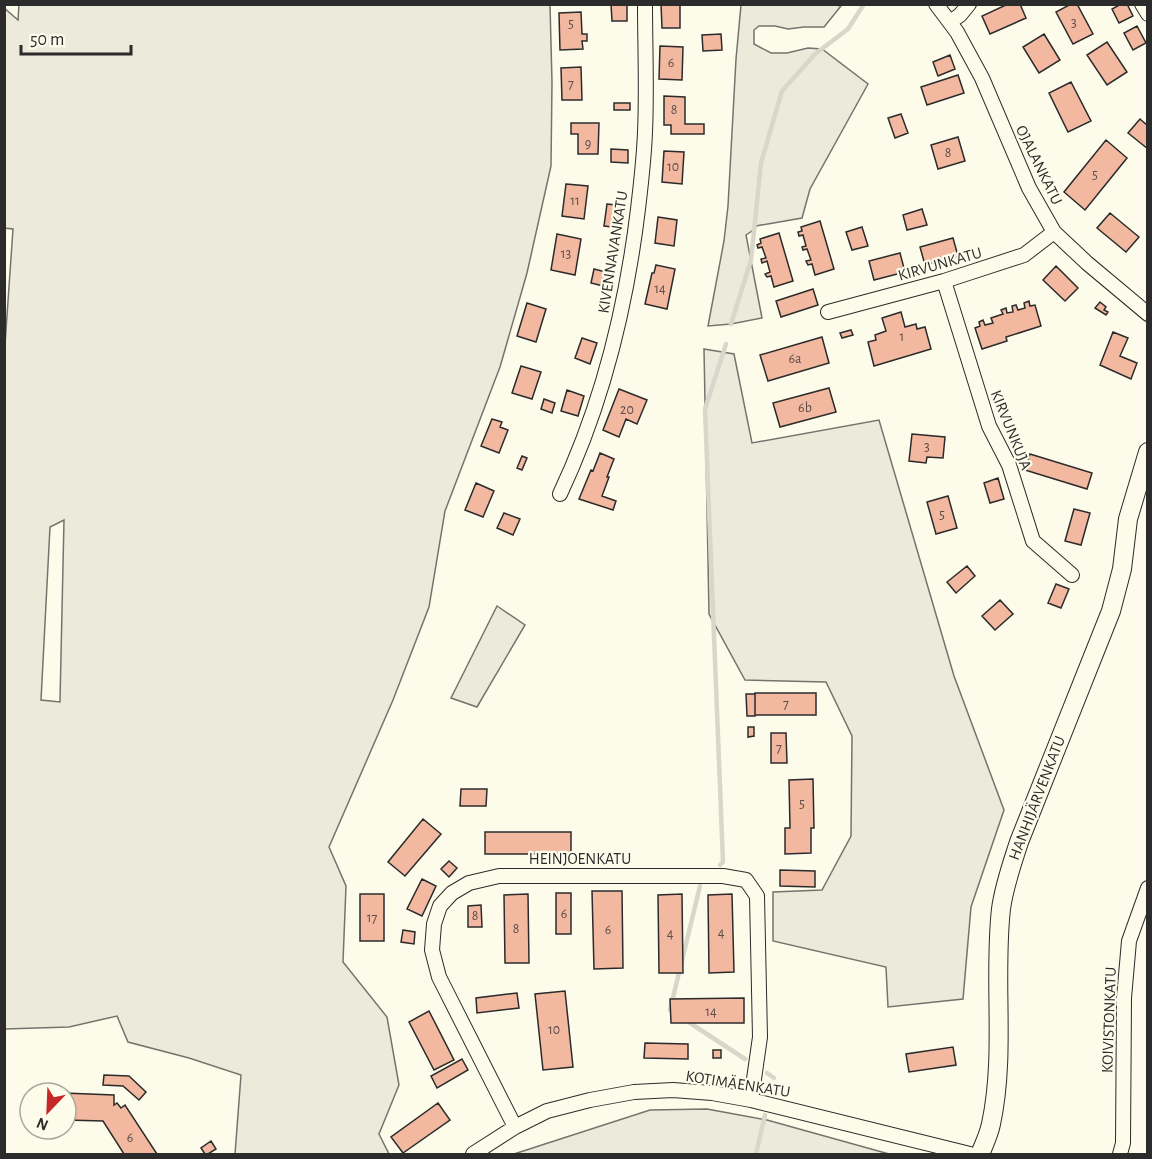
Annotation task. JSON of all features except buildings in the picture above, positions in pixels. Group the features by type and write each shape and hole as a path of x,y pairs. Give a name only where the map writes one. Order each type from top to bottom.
{"street":[{"name":"KIVENNAVANKATU","path":"560,494 575,462 601,391 632,262 645,131 645,4"},
{"name":"OJALANKATU","path":"936,4 950,22 982,78 1029,188 1054,232 1148,314"},
{"path":"950,22 969,4"},
{"path":"1142,4 1148,14"},
{"name":"KIRVUNKATU","path":"828,312 944,281 1024,255 1054,232"},
{"name":"KIRVUNKUJA","path":"944,281 989,426 1009,465 1033,541 1072,575"},
{"name":"HANHIJÄRVENKATU","path":"980,1155 991,1126 998,1077 998,973 1001,908 1007,882 1019,842 1111,611 1122,569 1128,519 1148,452"},
{"name":"HEINJOENKATU","path":"515,1127 439,976 432,950 434,924 440,906 452,893 469,883 499,876 723,876 746,880 757,896 760,1037 751,1100"},
{"name":"KOIVISTONKATU","path":"1120,1155 1123,1143 1124,998 1128,952 1148,888"},
{"name":"KOTIMÄENKATU","path":"473,1155 515,1127 547,1111 634,1092 682,1091 712,1093 751,1100 970,1155"}],"shaded area":[{"path":"19,4 550,5 551,166 527,273 500,367 445,511 429,607 393,700 329,847 346,886 343,962 387,1017 399,1085 379,1134 389,1154 235,1154 241,1075 128,1042 117,1016 69,1027 5,1029 4,359 13,229 4,228 4,8 18,20","holes":["64,520 60,702 41,700 50,527"]},
{"path":"741,5 841,6 824,27 788,29 759,26 754,30 754,44 771,53 787,53 808,48 822,49 868,84 810,189 802,218 756,226 746,235 762,318 708,326 724,241 728,206"},
{"path":"704,349 734,354 752,443 879,420 954,676 1004,810 971,907 963,999 888,1007 886,967 773,941 773,892 822,890 851,836 852,736 826,682 745,680 709,614"},
{"path":"497,606 525,625 477,707 451,698"},
{"path":"707,1109 767,1120 889,1154 514,1154 650,1110"}],"waterway":[{"path":"731,324 751,260 761,163 782,91 815,54 848,29 864,4"},
{"path":"720,865 723,862 705,409 726,344"},
{"path":"675,1013 670,1010 700,886"},
{"path":"687,1021 745,1059"},
{"path":"767,1073 774,1078"},
{"path":"756,1154 765,1115"}]}
